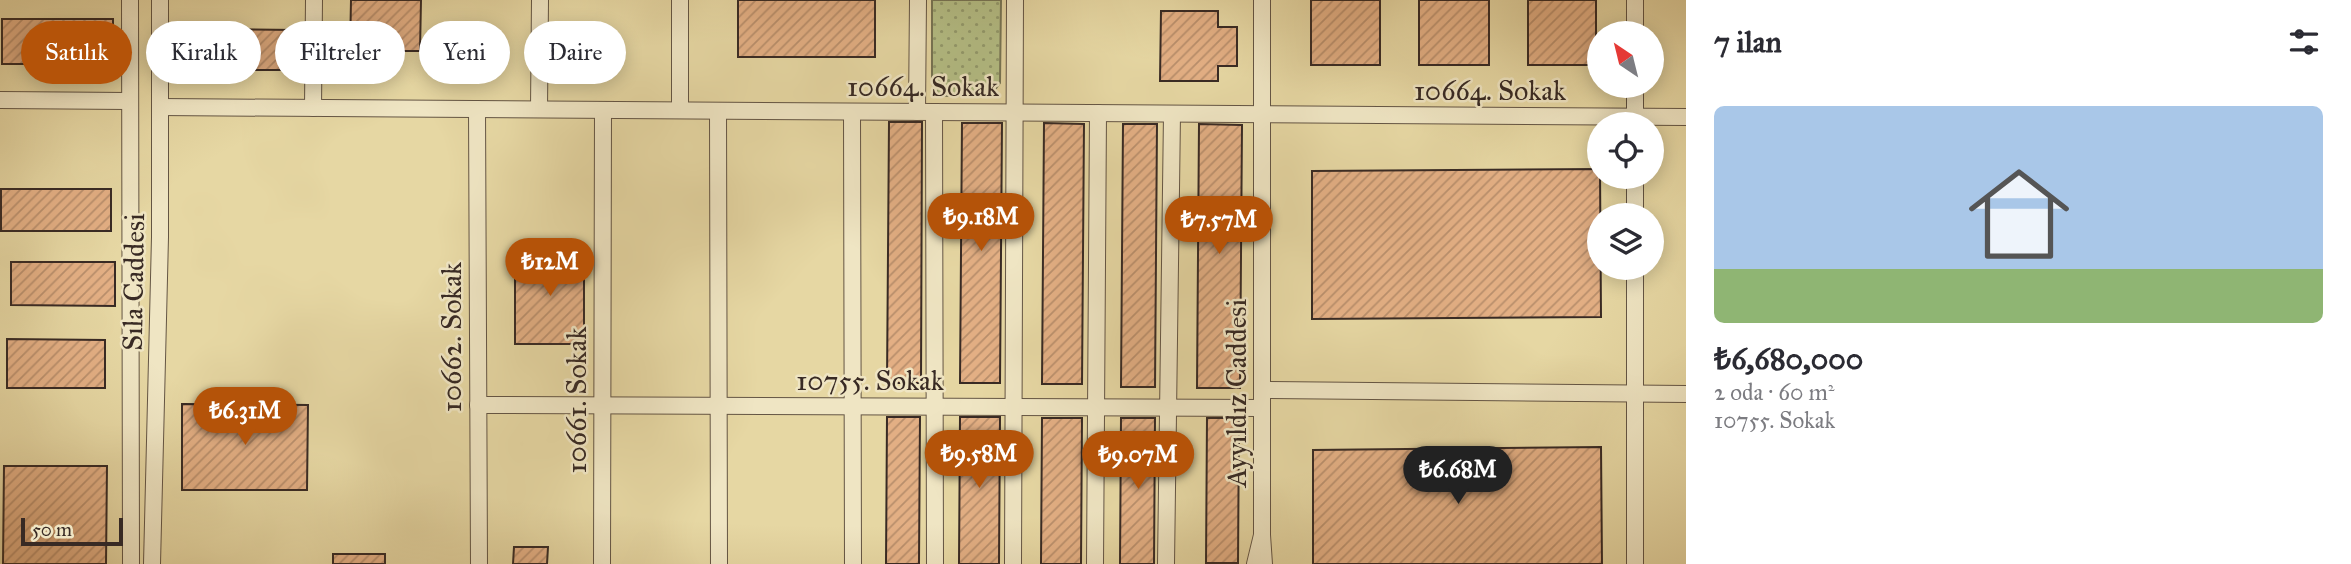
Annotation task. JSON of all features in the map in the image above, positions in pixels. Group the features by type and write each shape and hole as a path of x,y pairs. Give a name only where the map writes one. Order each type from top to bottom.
{"street":[{"path":"130,0 128,101 131,564"},
{"name":"Sıla Caddesi","path":"152,564 160,237 160,0"},
{"path":"313,108 314,0"},
{"path":"539,110 540,0"},
{"path":"680,0 680,110"},
{"path":"918,0 925,112 935,407 935,564"},
{"path":"1013,564 1016,0"},
{"name":"Ayyıldız Caddesi","path":"1262,0 1264,564"},
{"path":"1635,0 1635,21"},
{"path":"0,100 128,101"},
{"name":"10664. Sokak","path":"160,107 1262,114 1587,119"},
{"name":"10662. Sokak","path":"477,109 479,564"},
{"name":"10661. Sokak","path":"602,564 603,110"},
{"path":"718,111 719,564"},
{"path":"852,111 853,564"},
{"path":"1095,564 1098,113"},
{"path":"1166,564 1172,114"},
{"name":"10664. Sokak","path":"1664,118 1686,117"},
{"path":"1635,280 1635,564"},
{"path":"1262,390 1686,394"},
{"name":"10755. Sokak","path":"478,405 1262,408"},
{"name":"Ayyıldız Caddesi","path":"1255,564 1262,535"}],"green space":[{"path":"932,0 1001,0 1000,83 991,95 940,96 932,84"}],"building":[{"path":"351,0 421,0 419,51 405,51 405,21 351,21"},
{"path":"738,0 875,0 875,57 738,57"},
{"path":"1311,0 1380,0 1380,65 1311,65"},
{"path":"1419,0 1489,0 1489,65 1419,65"},
{"path":"1528,0 1596,0 1596,21 1587,21 1587,65 1528,65"},
{"path":"1161,11 1218,11 1218,27 1237,27 1237,66 1218,66 1218,81 1160,81"},
{"path":"2,19 113,19 21,21 21,64 2,64"},
{"path":"261,30 275,30 275,70 261,70"},
{"path":"889,122 922,122 921,383 887,383"},
{"path":"962,123 1002,123 1000,383 960,383"},
{"path":"1044,123 1084,124 1082,384 1042,384"},
{"path":"1123,124 1157,124 1155,387 1121,387"},
{"path":"1199,124 1242,125 1240,388 1197,388"},
{"path":"1587,169 1587,189 1600,189 1600,203 1587,203 1587,280 1601,280 1601,317 1312,319 1312,171"},
{"path":"1,189 111,189 111,231 1,231"},
{"path":"515,252 584,252 584,344 515,344"},
{"path":"11,262 115,262 115,306 11,305"},
{"path":"7,339 105,340 105,388 7,388"},
{"path":"182,404 308,405 307,490 182,490"},
{"path":"887,417 920,417 919,564 886,564"},
{"path":"960,417 1000,417 999,564 959,564"},
{"path":"1042,418 1082,418 1081,564 1041,564"},
{"path":"1121,418 1155,418 1154,564 1120,564"},
{"path":"1207,418 1239,418 1238,563 1206,563"},
{"path":"1601,447 1602,564 1313,564 1313,450"},
{"path":"4,466 107,466 106,564 3,564"},
{"path":"514,547 548,547 547,564 513,564"},
{"path":"333,554 385,554 385,564 333,564"}]}
